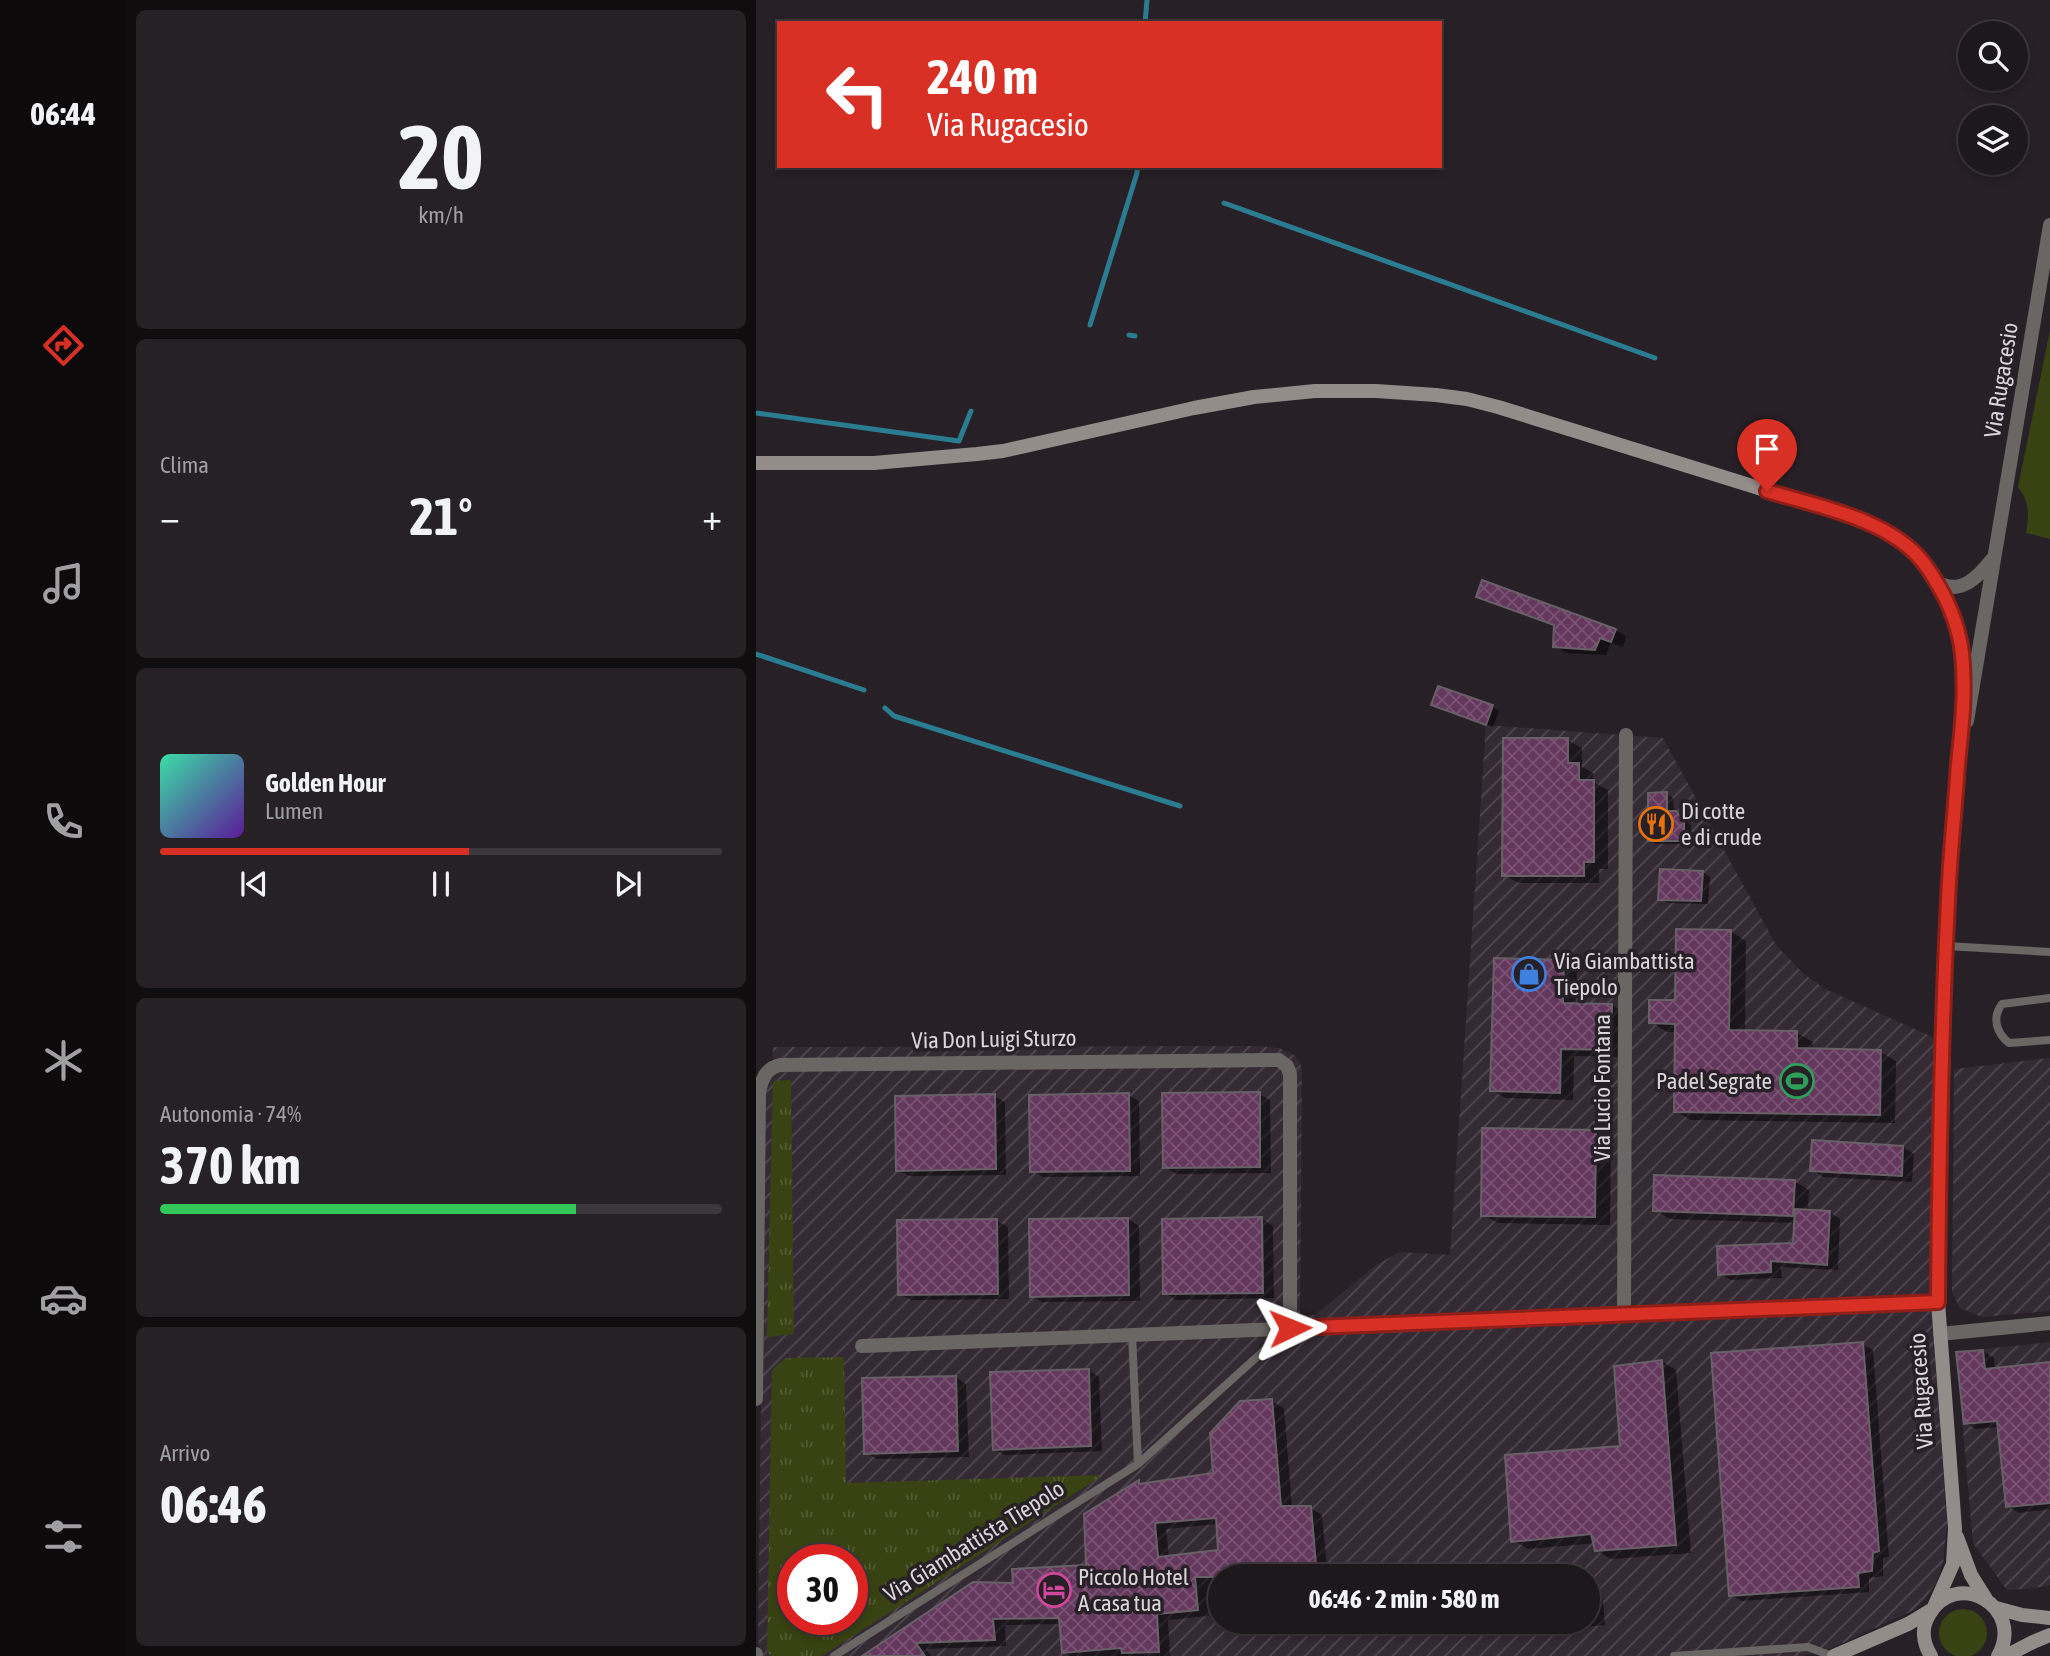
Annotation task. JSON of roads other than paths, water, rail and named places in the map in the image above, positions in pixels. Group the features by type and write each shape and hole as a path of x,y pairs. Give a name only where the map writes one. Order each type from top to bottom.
{"main road":[{"name":"Via Rugacesio","path":"756,463 874,463 952,457 1003,451 1224,402 1284,393 1376,391 1466,399 1540,419 1868,522 1909,547 1946,585 1962,654 1963,717 1946,946 1938,1302 1955,1529 1953,1564 1926,1621 1924,1634 1926,1648 1931,1656"},
{"name":"Via Rugacesio","path":"1955,1529 1971,1575 2002,1618 2004,1642 1998,1656"},
{"path":"1833,1656 1908,1624 1952,1595 1976,1595 1991,1604 2022,1615 2050,1618"},
{"path":"2007,1656 2050,1635"}],"street":[{"name":"Via Rugacesio","path":"1956,789 2050,225"},
{"path":"1946,585 1972,581 1996,549"},
{"name":"Via Lucio Fontana","path":"1624,1315 1626,735"},
{"name":"Via Don Luigi Sturzo","path":"756,1399 759,1092 768,1071 780,1065 1271,1059 1284,1062 1290,1074 1290,1328"},
{"path":"862,1346 1938,1302"},
{"path":"1940,1334 2050,1323"}],"lane":[{"path":"1946,946 2050,952"},
{"path":"2050,998 2002,1004 1996,1018 1998,1031 2009,1043 2050,1040"},
{"name":"Via Giambattista Tiepolo","path":"834,1656 1138,1464 1290,1328"},
{"path":"1132,1335 1138,1464"},
{"path":"1674,1656 1808,1647 1833,1656"}],"waterway":[{"path":"1145,21 1147,0"},
{"path":"1090,325 1137,168"},
{"path":"1224,203 1655,358"},
{"path":"1129,335 1135,336"},
{"path":"756,413 959,441 971,411"},
{"path":"756,654 864,690"},
{"path":"885,708 894,716 1180,806"}],"place":[{"name":"Di cotte e di crude","path":"1656,824"},
{"name":"Via Giambattista Tiepolo","path":"1529,974"},
{"name":"Padel Segrate","path":"1797,1081"},
{"name":"Piccolo Hotel A casa tua","path":"1054,1590"}]}
